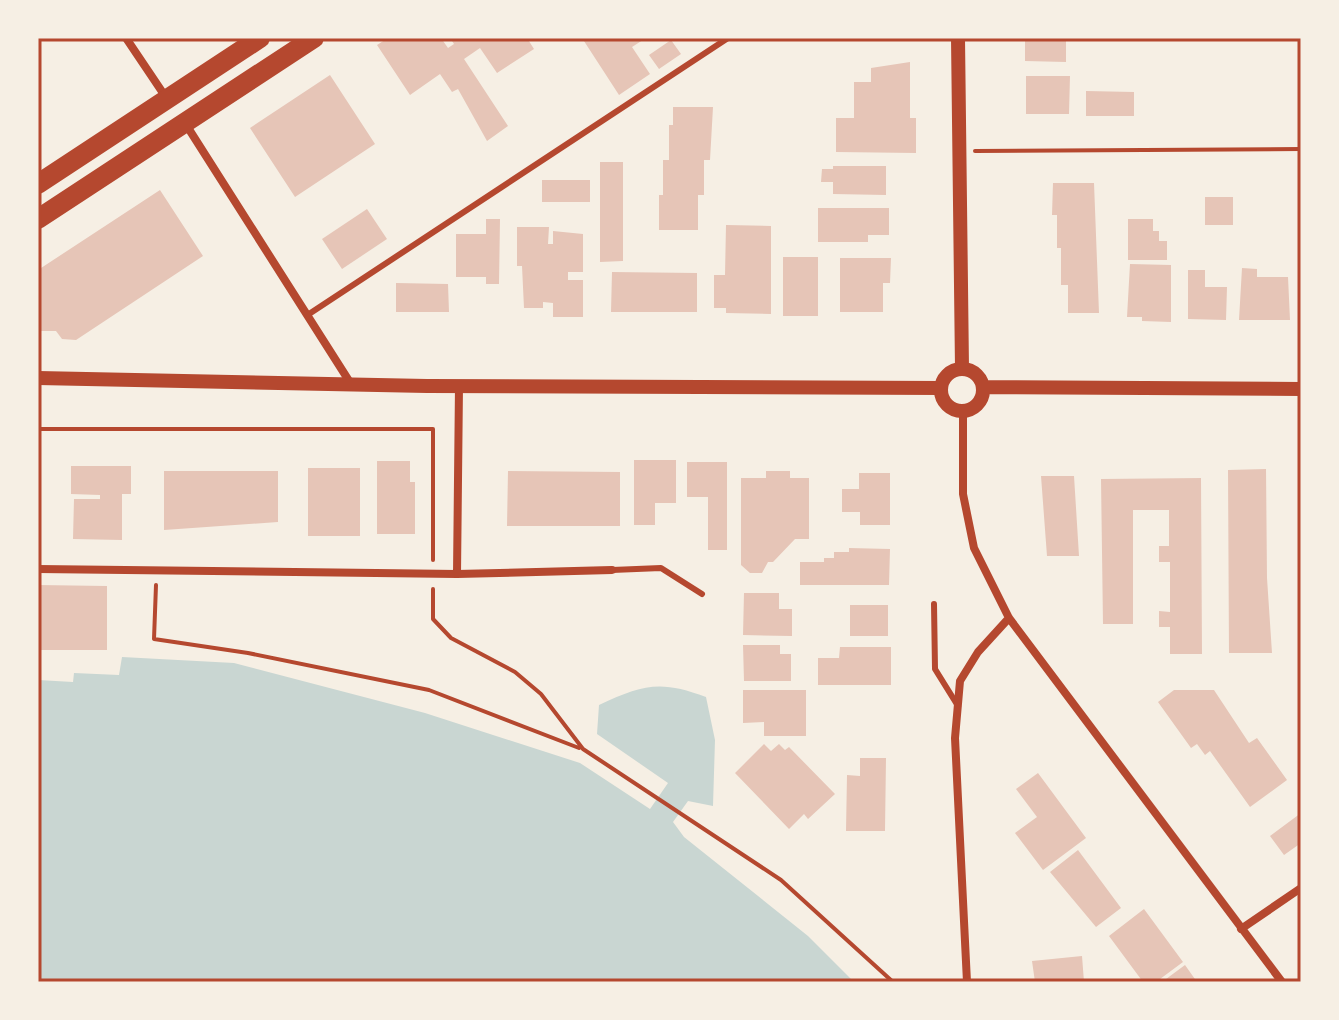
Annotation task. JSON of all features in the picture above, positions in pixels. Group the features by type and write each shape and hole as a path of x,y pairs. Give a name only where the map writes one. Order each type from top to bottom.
{"main road":[{"path":"38,184 260,38"},
{"path":"38,219 314,38"}],"street":[{"path":"126,38 167,100"},
{"path":"958,38 962,151 962,368"},
{"path":"185,123 352,385"},
{"path":"962,368 976,374 983,387 978,404 963,411 947,404 941,388 947,374 962,368"},
{"path":"38,378 352,385 941,388"},
{"path":"457,574 459,386"},
{"path":"983,387 1301,389"},
{"path":"963,411 963,494 974,548 1009,618 1282,982"},
{"path":"38,569 457,574 612,570"},
{"path":"967,982 955,738 960,681 978,652 1009,618"},
{"path":"1241,929 1301,888"}],"lane":[{"path":"309,314 728,38"},
{"path":"612,570 661,568 702,594"},
{"path":"934,604 935,669 958,706"}],"path":[{"path":"962,151 1301,149"},
{"path":"38,429 433,429 433,619 451,638 515,672 533,687 583,749"},
{"path":"156,570 154,639 248,653 429,690 522,723 583,749 781,880 893,982"}],"shaded area":[{"path":"122,657 234,663 425,713 580,763 650,809 668,783 597,734 599,705 628,692 652,687 676,688 706,697 715,740 713,806 688,801 673,822 684,837 808,936 854,982 38,982 38,680 73,682 74,673 119,675"}],"building":[{"path":"388,38 441,38 448,48 454,44 450,38 527,38 534,49 497,73 480,48 464,59 508,126 487,141 458,89 452,92 440,74 410,95 377,45"},
{"path":"582,38 646,38 632,47 650,74 619,95"},
{"path":"1025,38 1066,38 1066,62 1025,61"},
{"path":"671,40 681,54 659,69 649,55"},
{"path":"910,62 910,118 916,118 916,153 836,152 836,118 854,118 854,82 871,82 871,68"},
{"path":"330,75 375,144 295,197 250,128"},
{"path":"1026,76 1070,76 1069,114 1026,114"},
{"path":"1086,91 1134,92 1134,116 1086,116"},
{"path":"673,107 713,107 710,160 704,160 704,195 698,195 698,230 659,230 659,195 663,195 663,160 669,160 669,125 673,125"},
{"path":"600,162 623,162 623,261 600,262"},
{"path":"833,166 886,166 886,195 833,194 833,182 821,182 822,169 833,169"},
{"path":"542,180 590,180 590,202 542,202"},
{"path":"1053,183 1094,183 1099,313 1068,313 1068,285 1061,285 1057,215 1052,215"},
{"path":"160,190 203,256 76,340 62,339 56,331 38,331 38,270"},
{"path":"1205,197 1233,197 1233,225 1205,225"},
{"path":"818,208 889,208 889,235 868,235 868,242 818,242"},
{"path":"367,209 387,239 342,269 322,239"},
{"path":"486,219 500,219 499,284 486,284 486,277 456,277 456,234 486,234"},
{"path":"1128,219 1153,219 1153,231 1159,231 1159,241 1167,241 1167,260 1128,260"},
{"path":"726,225 771,226 771,314 726,313 726,308 714,308 714,275 725,275"},
{"path":"517,227 549,227 548,244 553,244 553,231 583,234 583,272 568,272 568,280 583,280 583,317 553,317 553,303 543,302 543,308 524,308 522,266 517,266"},
{"path":"783,257 818,257 818,316 783,316"},
{"path":"840,258 891,258 890,283 883,283 883,312 840,312"},
{"path":"1130,264 1171,265 1171,322 1127,317"},
{"path":"1242,268 1257,269 1257,277 1288,277 1290,320 1239,320"},
{"path":"1188,270 1205,270 1205,287 1227,287 1226,320 1188,319"},
{"path":"612,272 697,273 697,312 611,312"},
{"path":"396,283 448,284 449,312 396,312"},
{"path":"634,460 676,460 676,503 655,503 655,525 634,525"},
{"path":"377,461 410,461 410,482 415,482 415,534 377,534"},
{"path":"687,462 727,462 727,550 708,550 708,497 687,497"},
{"path":"71,466 131,466 131,494 122,494 122,540 73,539 74,499 100,499 100,495 71,494"},
{"path":"308,468 360,468 360,536 308,536"},
{"path":"1266,469 1267,578 1272,653 1229,653 1228,470"},
{"path":"164,471 278,471 278,522 164,530"},
{"path":"508,471 620,472 620,526 507,526"},
{"path":"766,471 790,471 790,478 809,478 809,539 795,539 773,562 768,562 762,573 750,573 741,565 741,478 766,478"},
{"path":"859,473 890,473 890,525 860,525 860,512 842,512 842,489 859,489"},
{"path":"1041,476 1074,476 1079,556 1047,556"},
{"path":"1201,478 1202,654 1170,654 1170,627 1159,627 1159,611 1170,612 1170,562 1159,562 1159,546 1169,546 1169,510 1133,510 1133,624 1103,624 1101,479"},
{"path":"849,548 890,549 889,585 800,585 800,562 824,562 824,558 834,558 834,552 849,552"},
{"path":"38,585 107,586 107,650 38,650"},
{"path":"744,593 779,593 779,609 792,609 792,636 743,635"},
{"path":"850,605 888,605 888,636 850,636"},
{"path":"743,645 780,645 780,654 791,654 791,681 744,681"},
{"path":"840,647 891,647 891,685 818,685 818,658 839,658"},
{"path":"743,690 806,690 806,736 764,736 764,722 743,723"},
{"path":"1174,690 1214,690 1249,743 1257,738 1287,780 1250,807 1210,751 1205,755 1197,744 1191,748 1158,702"},
{"path":"764,744 771,751 779,744 785,750 789,747 835,794 808,819 804,814 789,829 735,773"},
{"path":"860,758 886,758 885,831 846,831 847,775 860,776"},
{"path":"1038,773 1086,838 1043,870 1015,833 1037,817 1016,789"},
{"path":"1301,813 1301,843 1284,855 1270,836"},
{"path":"1078,850 1121,908 1096,927 1050,872"},
{"path":"1144,909 1183,962 1156,982 1143,982 1109,936"},
{"path":"1082,956 1084,982 1035,982 1032,961"},
{"path":"1185,965 1197,982 1162,982"}]}
